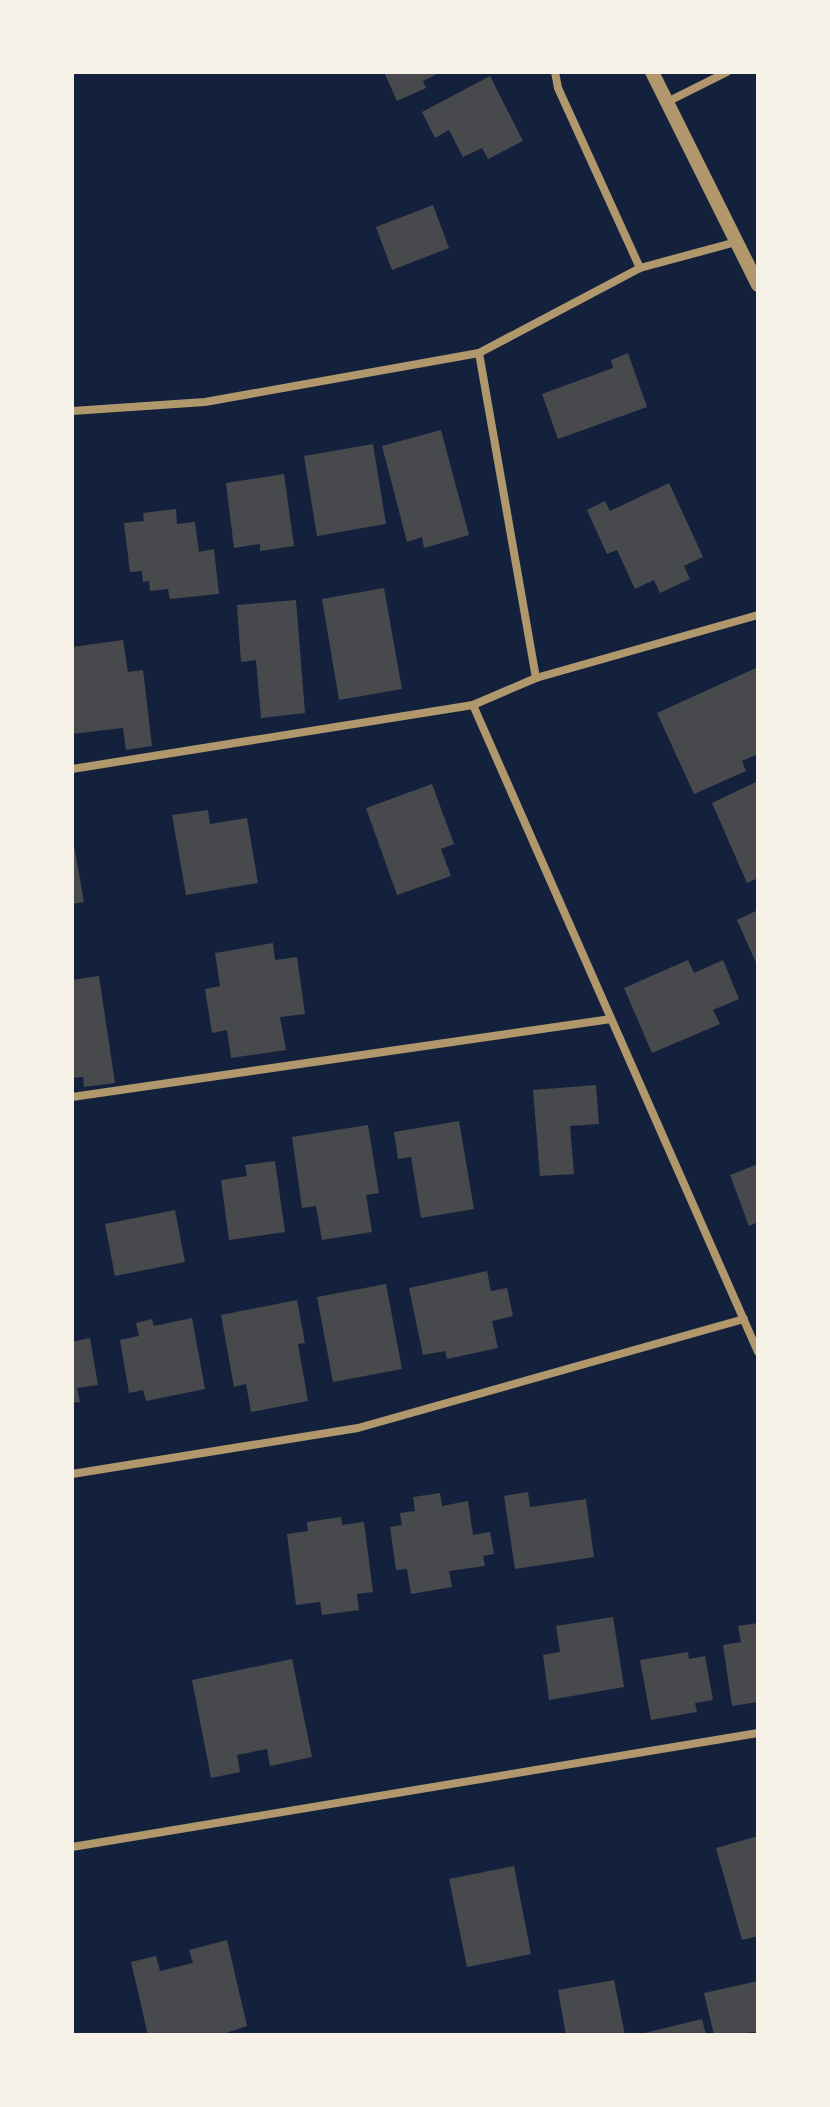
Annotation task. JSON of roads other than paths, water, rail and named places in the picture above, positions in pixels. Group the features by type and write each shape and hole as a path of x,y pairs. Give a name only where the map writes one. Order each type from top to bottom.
{"street":[{"path":"555,72 558,88 640,268"},
{"path":"652,72 758,285"},
{"path":"667,102 727,72"},
{"path":"72,411 205,402 479,353 640,268 736,242"},
{"path":"479,353 536,678"},
{"path":"72,769 473,705 536,678 758,615"},
{"path":"473,705 758,1352"},
{"path":"72,1097 611,1019"},
{"path":"72,1474 358,1428 744,1319"},
{"path":"72,1847 758,1733"}]}
